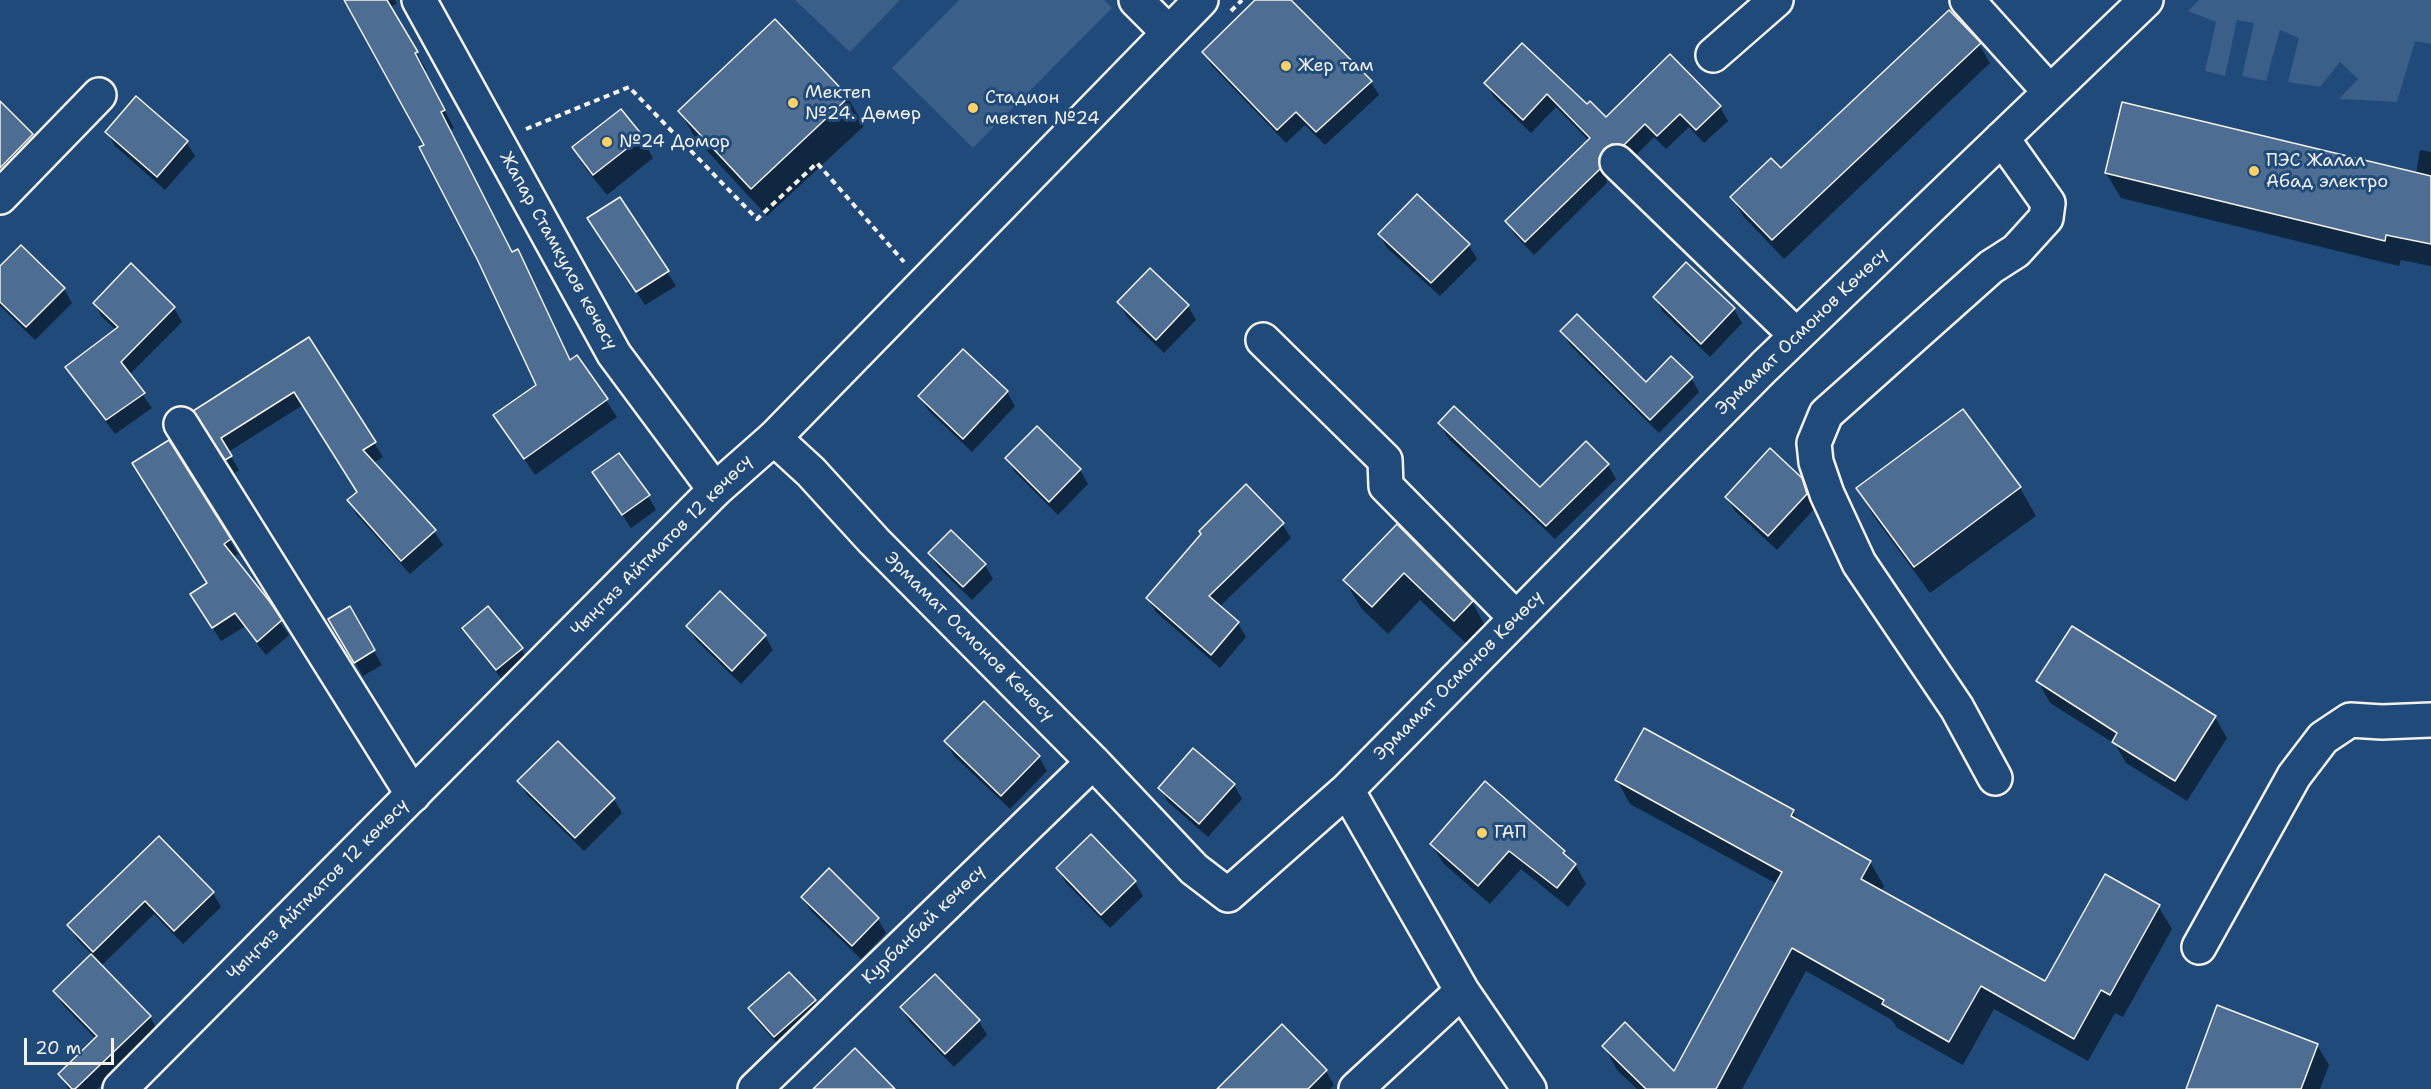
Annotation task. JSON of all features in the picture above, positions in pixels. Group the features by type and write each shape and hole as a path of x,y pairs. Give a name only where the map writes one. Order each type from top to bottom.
{"street":[{"name":"Жапар Стамкулов көчөсү","path":"419,0 614,354 715,490"},
{"path":"1136,0 1168,32"},
{"name":"Чыңгыз Айтматов 12 көчөсү","path":"120,1089 715,490 774,438 1201,0"},
{"path":"1713,55 1776,0"},
{"path":"1967,0 2050,92"},
{"name":"Эрмамат Осмонов Көчөсү","path":"774,438 811,472 874,541 1194,869 1228,895 1347,790 1796,335 2146,0"},
{"path":"0,197 99,94"},
{"path":"1995,778 1957,708 1859,563 1827,494 1816,462 1814,443 1826,414 1991,267 2016,250 2046,218 2048,203 2002,138"},
{"path":"1617,162 1796,335"},
{"path":"1263,340 1385,460 1386,486 1516,618"},
{"path":"181,424 412,795"},
{"path":"2199,947 2294,776 2323,738 2350,720 2382,722 2431,720"},
{"name":"Курбанбай көчөсү","path":"755,1089 1092,762"},
{"path":"1347,790 1462,991 1529,1089"},
{"path":"1356,1089 1462,991"}],"path":[{"path":"499,144 515,134 629,87 757,219 817,163 923,285"}],"shaded area":[{"path":"795,0 900,0 850,52"},
{"name":"Стадион мектеп №24","path":"959,0 1104,0 1112,8 973,148 892,68"},
{"path":"2199,0 2431,0 2431,44 2415,41 2397,102 2339,99 2358,79 2340,62 2320,87 2288,82 2299,38 2280,30 2266,81 2242,76 2254,23 2237,20 2225,76 2205,71 2216,22 2188,11"}],"building":[{"path":"344,0 387,0 418,52 415,53 445,110 441,112 512,252 518,249 570,360 577,355 608,399 524,459 493,415 536,385 478,261 419,147 424,145"},
{"name":"Жер там","path":"1255,0 1291,0 1372,81 1316,132 1296,112 1277,130 1202,52"},
{"path":"1949,10 1981,43 1772,240 1730,197 1771,158 1781,168"},
{"name":"Мектеп №24. Дөмөр","path":"775,19 849,97 751,189 678,111"},
{"path":"1522,43 1587,104 1590,101 1606,117 1670,54 1721,106 1696,130 1680,114 1657,136 1645,124 1624,145 1612,144 1604,149 1599,158 1600,169 1525,242 1505,221 1590,138 1547,94 1523,120 1484,83"},
{"path":"136,96 188,141 157,177 105,132"},
{"path":"0,101 33,134 0,168"},
{"name":"ПЭС Жалал Абад электро","path":"2122,102 2431,176 2431,244 2386,235 2385,241 2105,173"},
{"name":"№24 Домор","path":"621,109 643,136 593,175 572,147"},
{"path":"1417,194 1470,244 1431,283 1378,234"},
{"path":"620,197 669,271 636,292 587,218"},
{"path":"21,245 65,288 26,327 0,302 0,266"},
{"path":"1686,262 1735,308 1701,344 1653,297"},
{"path":"131,263 175,307 121,362 145,393 106,420 65,367 118,327 93,303"},
{"path":"1150,268 1189,305 1156,340 1117,302"},
{"path":"1577,314 1646,382 1671,356 1693,377 1650,420 1560,331"},
{"path":"309,337 376,442 363,450 436,530 401,561 347,500 357,492 294,392 221,438 232,456 225,460 193,411"},
{"path":"963,349 1008,391 963,439 918,396"},
{"path":"1454,406 1540,487 1586,441 1609,464 1546,526 1438,423"},
{"path":"1963,409 2021,487 1914,567 1856,488"},
{"path":"1037,426 1081,469 1049,502 1005,458"},
{"path":"169,440 231,539 224,544 282,620 257,642 235,613 212,628 190,594 207,583 132,463"},
{"path":"1770,448 1802,478 1807,494 1768,536 1725,497"},
{"path":"619,453 650,495 622,515 592,472"},
{"path":"1246,484 1284,523 1209,596 1239,622 1211,655 1146,598 1201,534 1199,531"},
{"path":"1397,524 1473,601 1454,621 1404,573 1372,607 1343,580"},
{"path":"951,530 986,564 963,587 928,553"},
{"path":"720,591 766,635 732,671 686,626"},
{"path":"350,606 375,650 354,663 328,619"},
{"path":"488,606 523,648 496,670 462,628"},
{"path":"2072,626 2216,716 2175,781 2112,742 2117,733 2036,681"},
{"path":"984,701 1040,756 1001,796 944,741"},
{"path":"1644,728 1794,810 1791,816 1871,861 1861,879 2045,981 2105,874 2160,905 2110,995 2101,990 2074,1039 1981,986 1949,1042 1882,1004 1884,1000 1792,948 1716,1089 1646,1089 1602,1046 1625,1022 1674,1071 1782,872 1615,780"},
{"path":"558,741 615,798 575,838 517,781"},
{"path":"1193,748 1235,784 1199,824 1158,788"},
{"name":"ГАП","path":"1485,781 1565,851 1563,853 1576,864 1557,888 1509,851 1478,886 1430,844"},
{"path":"1091,834 1136,881 1101,915 1056,868"},
{"path":"159,836 214,892 174,931 145,901 93,952 67,925"},
{"path":"829,868 879,918 852,946 801,897"},
{"path":"91,954 151,1016 75,1089 72,1089 58,1074 97,1036 53,991"},
{"path":"789,972 816,1000 774,1037 748,1008"},
{"path":"935,974 980,1020 945,1054 900,1007"},
{"path":"2217,1005 2318,1044 2301,1089 2186,1089"},
{"path":"1282,1024 1327,1070 1308,1089 1217,1089"},
{"path":"855,1048 895,1089 813,1089"}],"place":[{"name":"Жер там","path":"1286,66"},
{"name":"Мектеп №24. Дөмөр","path":"793,103"},
{"name":"Стадион мектеп №24","path":"973,108"},
{"name":"№24 Домор","path":"607,142"},
{"name":"ПЭС Жалал Абад электро","path":"2254,171"},
{"name":"ГАП","path":"1482,833"}]}
